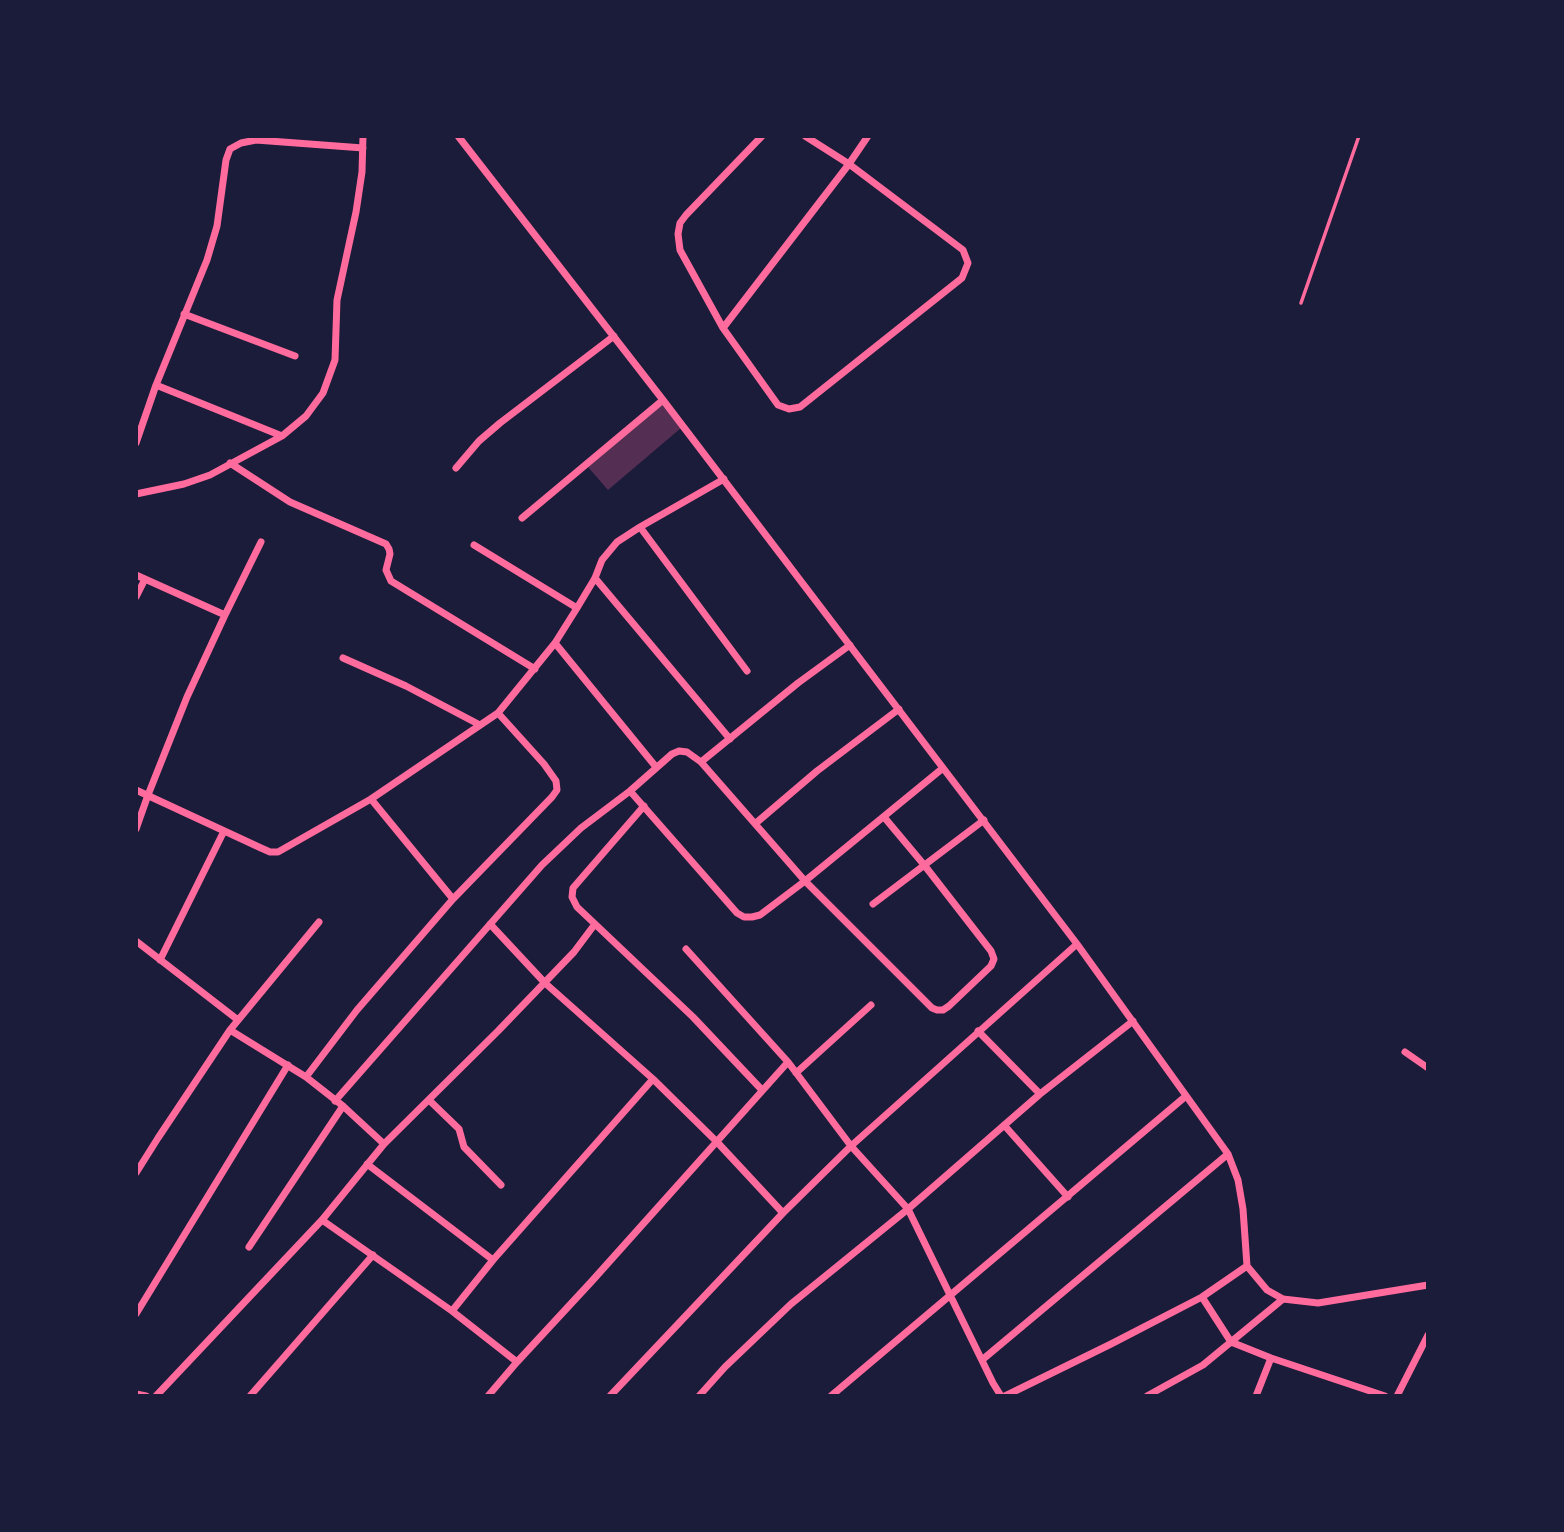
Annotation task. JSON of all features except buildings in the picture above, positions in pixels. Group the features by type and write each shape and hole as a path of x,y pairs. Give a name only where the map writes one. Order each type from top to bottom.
{"street":[{"path":"136,494 184,484 210,475 282,436 306,416 323,393 335,360 337,300 356,212 362,172 363,136"},
{"path":"458,136 984,820 1228,1154 1238,1180 1243,1209 1247,1266 1267,1290 1283,1299 1318,1303 1427,1285"},
{"path":"762,136 686,215 680,223 678,234 680,250 723,328 778,405 789,409 800,407 962,278 968,263 963,250 849,164 805,136"},
{"path":"723,328 869,136"},
{"path":"136,443 156,385 207,260 217,226 226,160 230,149 241,142 256,140 363,148"},
{"path":"184,314 295,356"},
{"path":"456,468 479,440 499,423 614,336"},
{"path":"156,385 282,436"},
{"path":"522,518 663,400"},
{"path":"230,463 290,502 386,544 390,554 386,570 391,580 535,669"},
{"path":"136,790 270,852 278,852 371,799 498,713 555,643 595,578 602,560 618,542 724,480"},
{"path":"640,527 747,671"},
{"path":"136,829 187,697 261,542"},
{"path":"474,545 577,608"},
{"path":"136,575 225,615"},
{"path":"595,578 730,739"},
{"path":"136,597 145,579"},
{"path":"555,643 656,767"},
{"path":"701,762 798,683 850,645"},
{"path":"343,658 406,686 480,725"},
{"path":"756,823 817,771 899,709"},
{"path":"306,1077 357,1010 453,899 557,790 556,781 544,764 498,713"},
{"path":"335,1101 541,865 581,828 679,751 687,752 701,762 806,881 932,1008 943,1010 991,966 994,959 991,951 884,817"},
{"path":"630,791 737,913 752,917 760,915 806,881 943,768"},
{"path":"371,799 453,899"},
{"path":"643,806 573,888 572,897 595,924 693,1017 762,1090"},
{"path":"873,904 984,820"},
{"path":"160,960 224,831"},
{"path":"136,1174 230,1030 319,922"},
{"path":"490,923 545,983 653,1079 717,1142 783,1213"},
{"path":"156,1395 322,1220 384,1144 545,983 595,924"},
{"path":"136,941 238,1020"},
{"path":"610,1395 850,1146 1077,944"},
{"path":"686,949 788,1062 850,1146 908,1209 982,1360 1003,1395 1202,1297 1247,1266"},
{"path":"796,1073 871,1005"},
{"path":"699,1395 791,1304 908,1209 1040,1094 1133,1021"},
{"path":"230,1030 306,1077 343,1106 384,1144"},
{"path":"978,1031 1040,1094"},
{"path":"1405,1052 1427,1068"},
{"path":"488,1395 788,1062"},
{"path":"136,1314 288,1065"},
{"path":"452,1311 493,1260 653,1079"},
{"path":"831,1395 1186,1096"},
{"path":"429,1100 459,1129 464,1147 501,1185"},
{"path":"249,1247 343,1106"},
{"path":"1004,1125 1068,1197"},
{"path":"982,1360 1228,1154"},
{"path":"367,1164 493,1260"},
{"path":"322,1220 452,1311 517,1362"},
{"path":"250,1395 373,1255"},
{"path":"1202,1297 1231,1342 1271,1358 1385,1395"},
{"path":"1147,1395 1203,1365 1283,1299"},
{"path":"1397,1395 1427,1335"},
{"path":"1256,1395 1271,1358"},
{"path":"136,1394 146,1395"}],"lane":[{"path":"1301,303 1360,136"}]}
